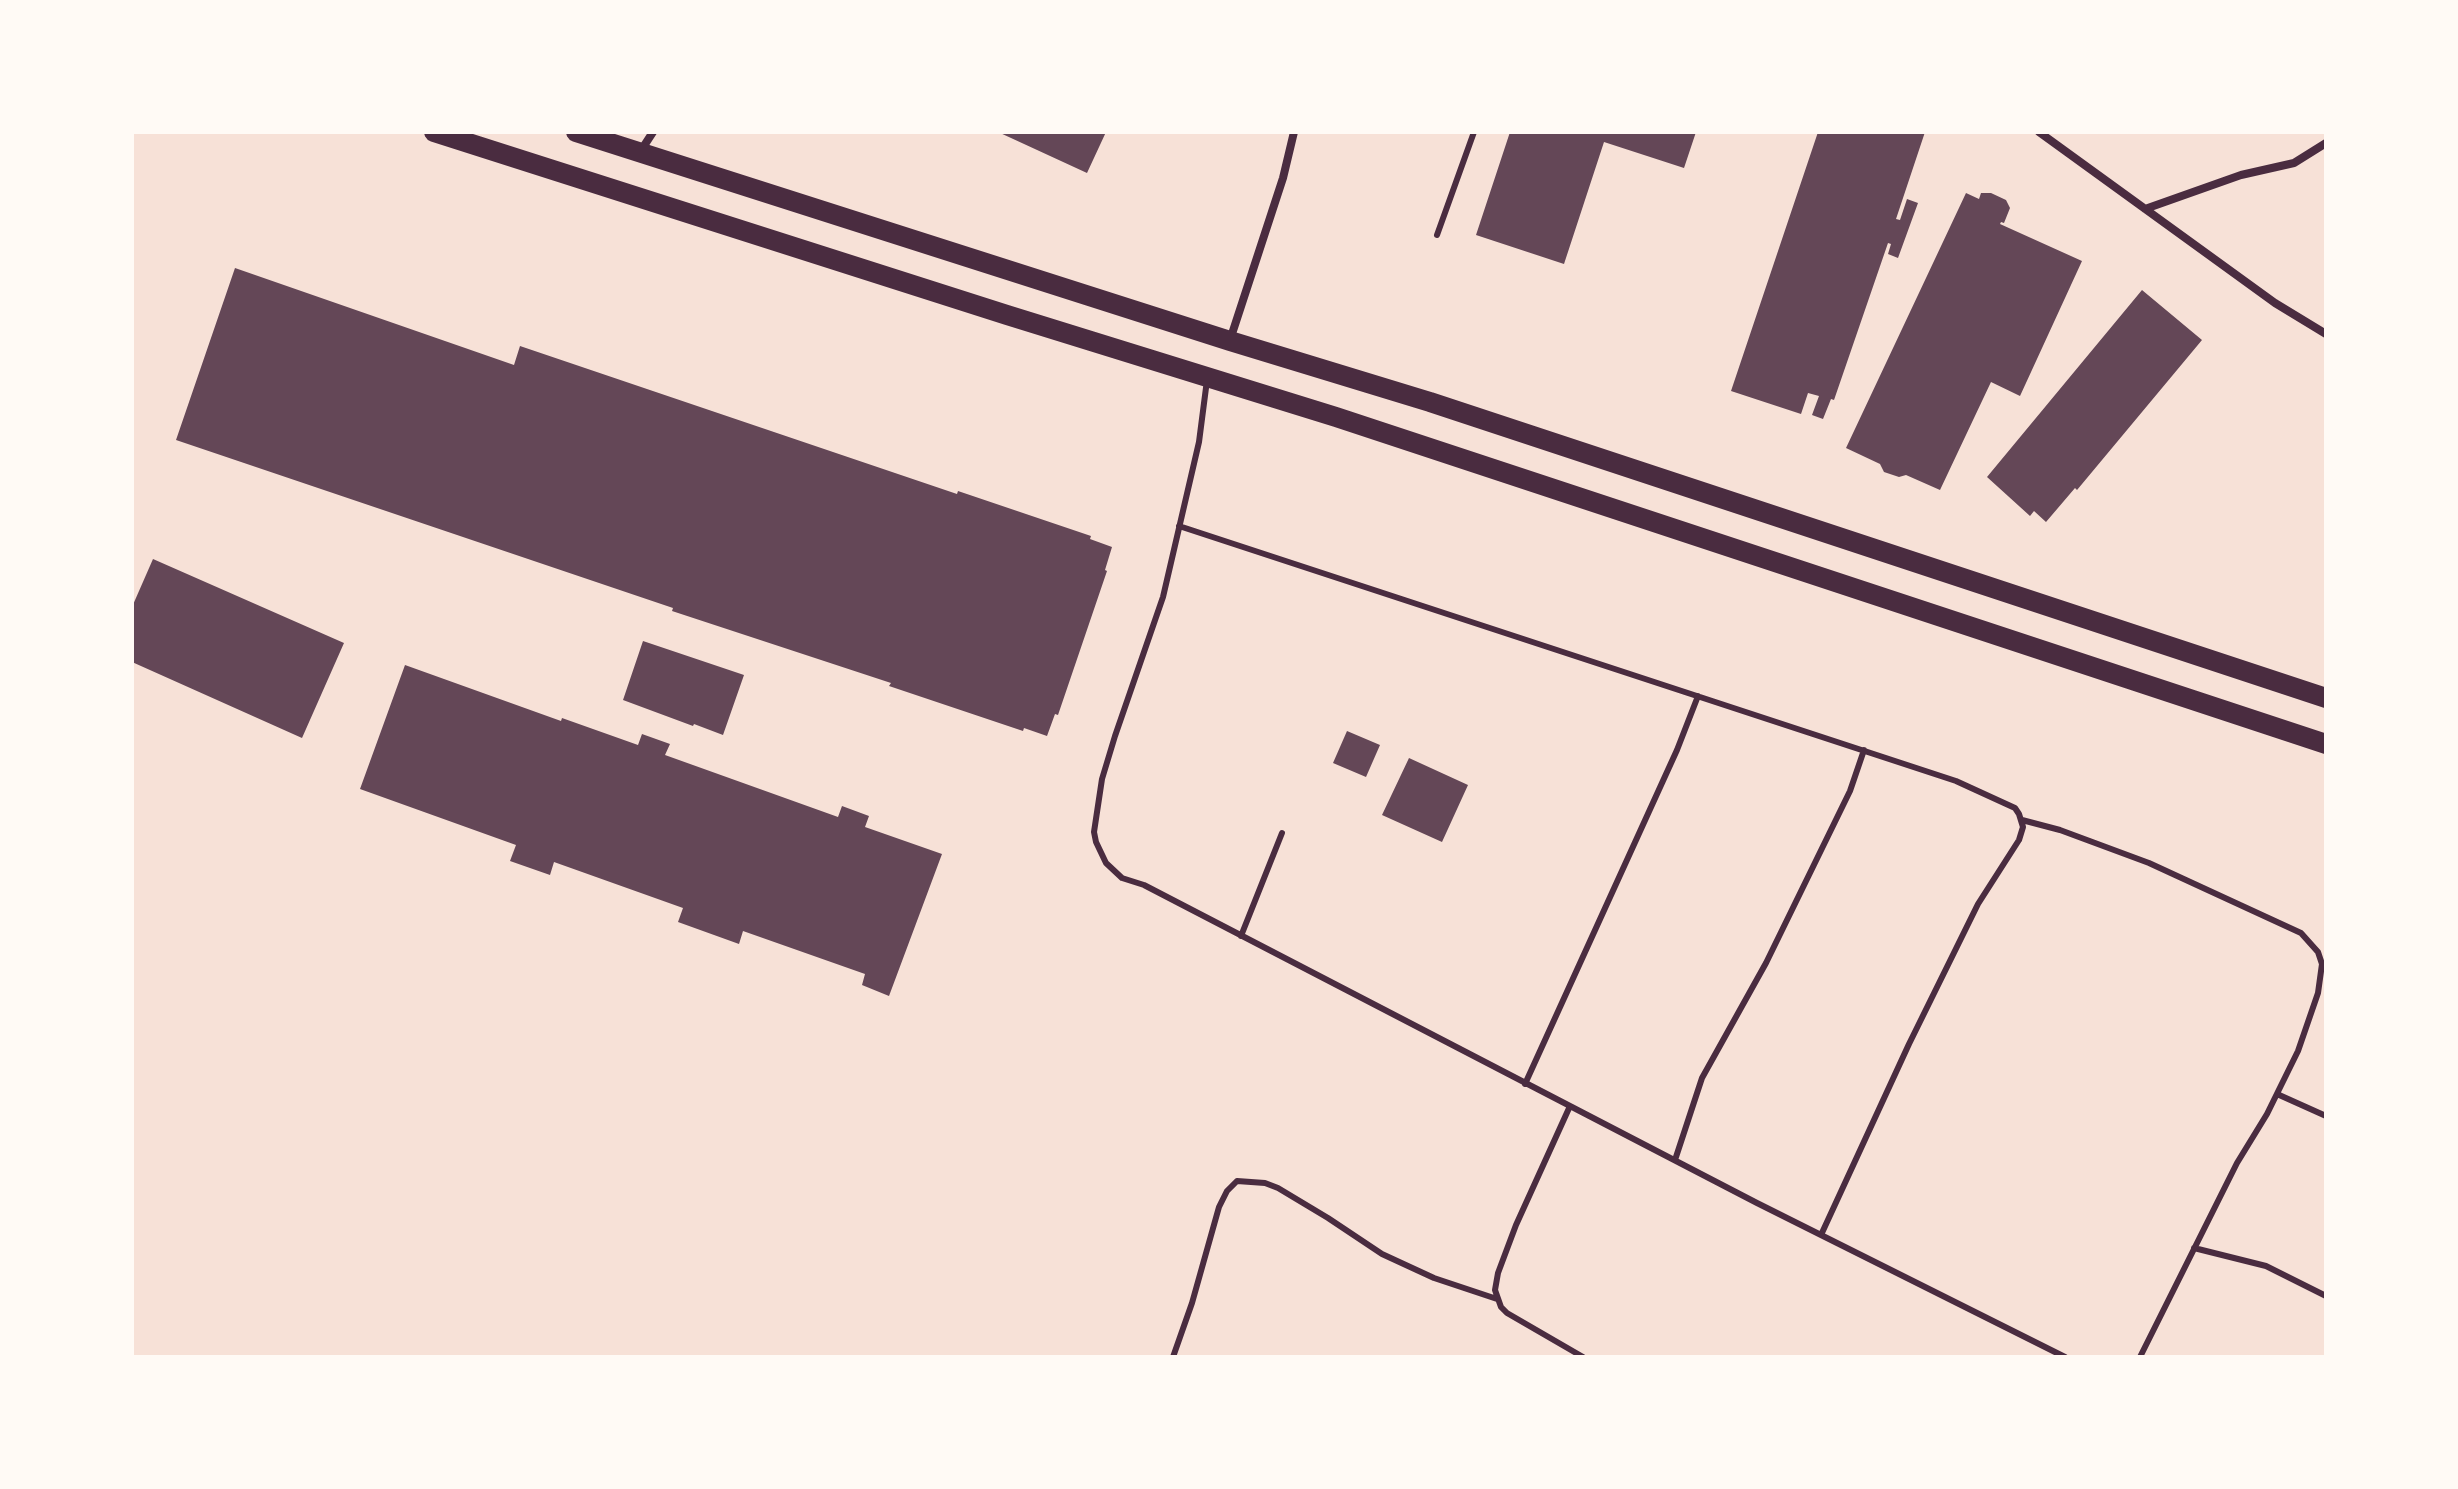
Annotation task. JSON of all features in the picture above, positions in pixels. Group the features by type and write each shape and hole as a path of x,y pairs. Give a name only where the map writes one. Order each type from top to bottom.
{"main road":[{"path":"434,132 1336,417 2326,744"},
{"path":"576,132 1430,402 2326,698"}],"street":[{"path":"640,153 653,132"},
{"path":"1230,341 1283,178 1294,132"},
{"path":"2039,132 2275,303 2326,334"},
{"path":"2145,209 2241,175 2294,163 2326,143"}],"lane":[{"path":"1437,235 1474,132"},
{"path":"1207,376 1199,442 1163,597 1102,779 1094,832 1106,863 1122,878 1144,885 1525,1084 2065,1357"},
{"path":"1179,526 1956,781 2015,808 2023,827 2019,840 1978,904 1821,1235"},
{"path":"1525,1084 1677,750 1698,696"},
{"path":"1675,1160 1702,1078 1766,963 1850,791 1864,750"},
{"path":"2022,820 2060,830 2149,863 2301,933 2318,952 2322,964 2318,993 2298,1051 2267,1114 2237,1163 2140,1357"},
{"path":"1241,936 1282,833"},
{"path":"2277,1094 2326,1116"},
{"path":"1570,1106 1516,1225 1496,1282 1497,1299 1507,1313 1583,1357"},
{"path":"1173,1357 1219,1207 1227,1191 1237,1181 1265,1183 1278,1188 1382,1254 1434,1278 1497,1299"},
{"path":"2194,1248 2266,1266 2326,1296"}],"building":[{"path":"998,132 1106,132 1087,173"},
{"path":"1510,132 1696,132 1684,168 1604,142 1564,264 1476,235"},
{"path":"1818,132 1925,132 1896,219 1900,220 1907,199 1918,203 1898,258 1888,254 1891,244 1888,243 1834,400 1831,399 1823,419 1812,415 1819,396 1808,393 1801,414 1731,391"},
{"path":"1966,193 1979,199 1981,193 1991,193 2006,200 2010,208 2004,223 2000,224 2082,261 2020,396 1991,382 1940,490 1906,475 1899,477 1884,472 1880,464 1846,448"},
{"path":"235,268 514,365 520,346 957,494 958,491 1091,536 1090,539 1112,547 1107,571 1058,715 1055,714 1047,736 1024,728 1023,731 889,686 891,683 176,440"},
{"path":"2142,290 2202,340 2077,490 2075,488 2046,522 2034,511 2030,516 1987,477"},
{"path":"153,559 344,643 302,738 132,662 132,607"},
{"path":"643,641 744,675 723,735 623,700"},
{"path":"405,665 638,745 642,734 670,744 665,755 838,817 842,806 869,816 865,827 942,854 889,996 862,985 865,974 743,931 739,944 678,922 683,908 554,862 550,875 510,861 516,845 360,789"},
{"path":"1347,731 1380,745 1366,777 1333,763"},
{"path":"1409,758 1468,785 1442,842 1382,815"}]}
